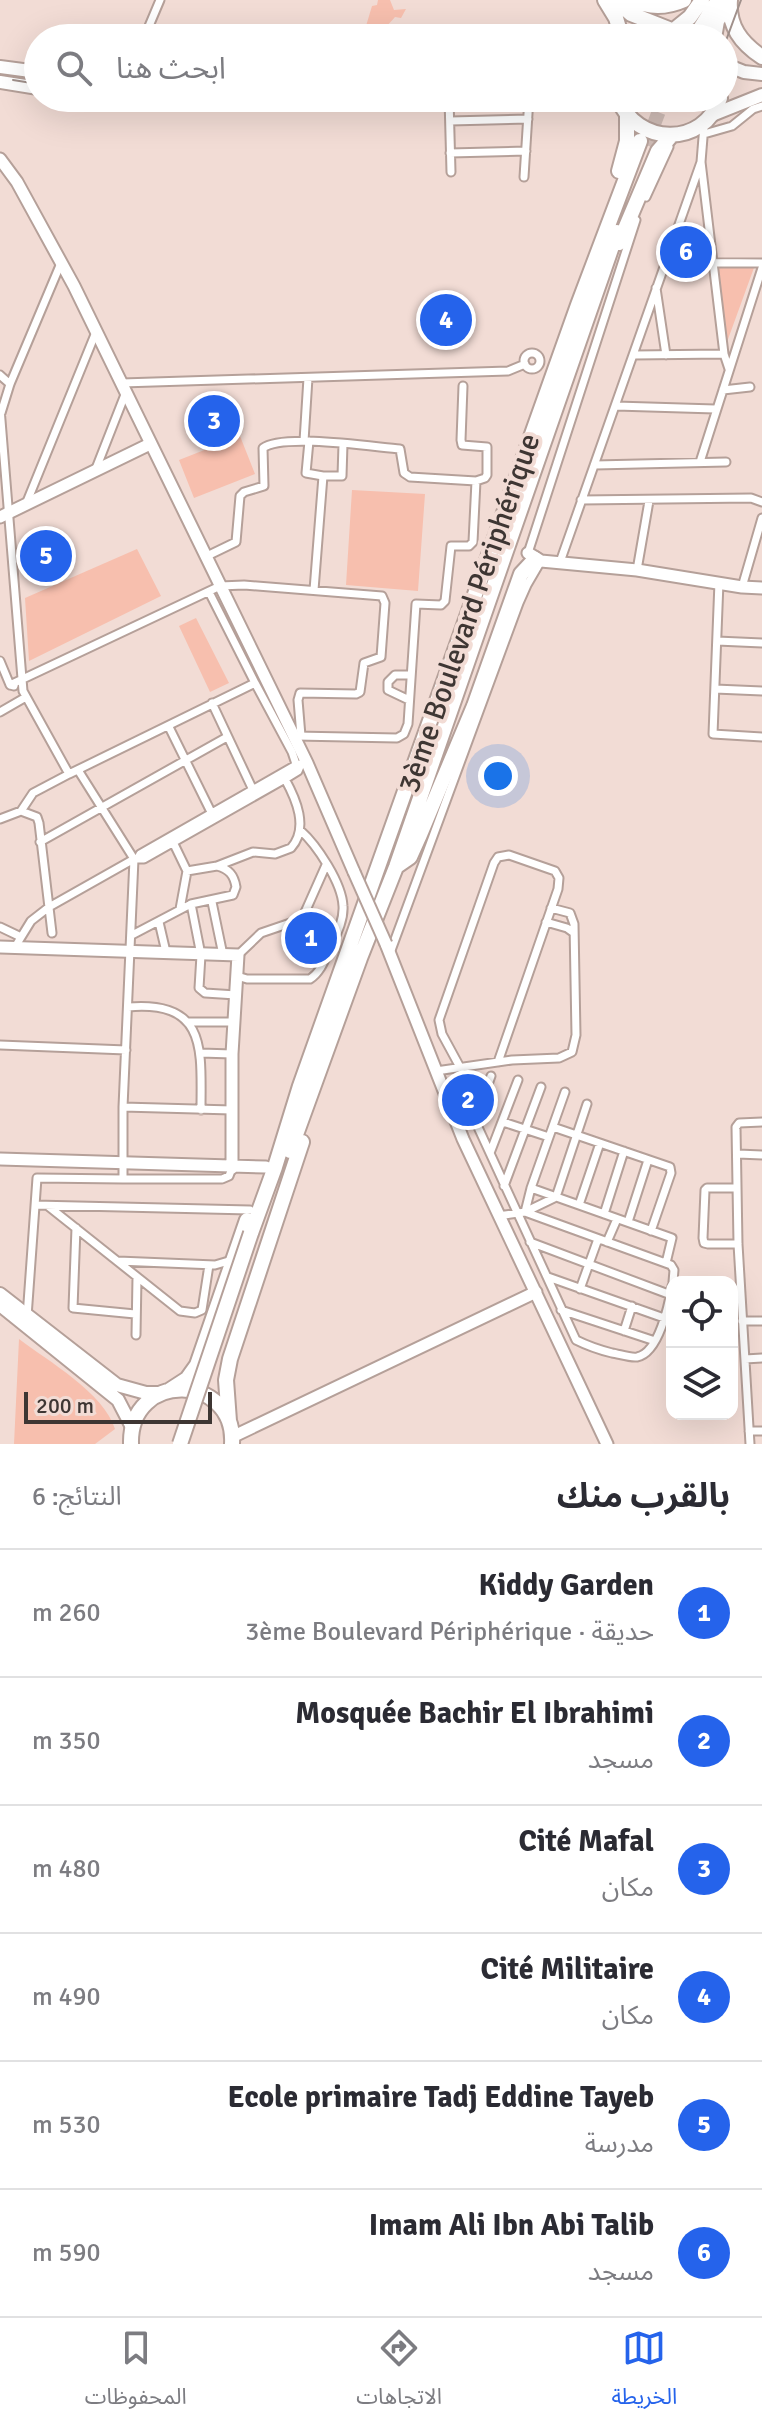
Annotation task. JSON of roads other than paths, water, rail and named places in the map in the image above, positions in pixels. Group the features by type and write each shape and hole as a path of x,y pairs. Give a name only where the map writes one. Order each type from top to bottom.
{"highway":[{"path":"605,0 618,24"},
{"path":"615,0 631,14 656,24"},
{"path":"632,0 650,7 684,0"},
{"path":"680,24 690,17 702,0"},
{"path":"700,24 709,0"},
{"path":"701,24 718,0"},
{"path":"716,24 730,0"},
{"path":"730,0 729,13 733,24"},
{"path":"738,35 749,49 762,57"},
{"path":"578,305 624,155 629,130 624,112"},
{"path":"628,112 652,133 674,135 707,124 713,112"},
{"path":"603,271 658,151 674,135"},
{"name":"3ème Boulevard Périphérique","path":"643,143 603,271 396,867 255,1234 300,1086 578,305 643,143"},
{"path":"614,252 634,226"},
{"path":"396,867 410,857 474,706 521,574 535,558"},
{"name":"3ème Boulevard Périphérique","path":"233,1441 226,1380 230,1359 314,1107 328,1044"},
{"name":"3ème Boulevard Périphérique","path":"129,1438 142,1408 187,1379 197,1365 250,1210 285,1116 300,1086"},
{"path":"180,1444 255,1234"},
{"path":"190,1444 255,1234"},
{"path":"166,1391 184,1389 209,1397 229,1421"}],"main road":[{"path":"0,67 24,70"},
{"path":"738,70 762,74"},
{"path":"0,82 24,86"},
{"path":"738,105 762,95"},
{"path":"707,124 726,112"},
{"path":"0,159 17,182 61,263 205,557 215,589 298,736 301,766 388,948 463,1139 607,1444"},
{"path":"5,514 150,444"},
{"path":"535,558 762,588"},
{"path":"0,947 18,942 238,955 232,1054 232,1168"},
{"path":"0,1159 266,1167"},
{"path":"233,1441 536,1292"},
{"path":"0,1294 26,1321 118,1400 129,1438"},
{"path":"0,1305 117,1385 131,1391 166,1391"}],"street":[{"path":"150,24 160,0"},
{"path":"560,562 701,162 707,124 732,126 753,109 762,106"},
{"path":"450,112 451,172"},
{"path":"524,177 528,112"},
{"path":"450,121 528,119"},
{"path":"388,948 535,558 634,226 674,135"},
{"path":"450,153 526,151"},
{"path":"701,162 724,354 729,369"},
{"path":"665,262 762,266 700,462"},
{"path":"0,415 61,263"},
{"path":"656,286 666,355"},
{"path":"25,505 96,332"},
{"path":"634,355 724,354"},
{"path":"95,471 124,388 508,371 525,364"},
{"path":"0,375 10,384"},
{"path":"308,378 306,473 340,477 343,474 343,444"},
{"path":"205,557 236,542 240,496 264,486 265,445 306,441 400,449 404,473 410,477 476,481 485,478 487,447 462,445 463,386"},
{"path":"723,390 750,387"},
{"path":"616,406 715,409"},
{"path":"0,408 5,514 24,694 69,774"},
{"path":"595,465 726,462"},
{"path":"314,590 323,476"},
{"path":"10,685 215,589 244,585 382,596 385,603 381,653 379,658 364,663 360,692 300,693 298,736 397,738 404,734 408,724 416,604 441,605 445,601 451,546 469,546 473,542 476,481"},
{"path":"581,500 751,498 762,502"},
{"path":"637,570 649,501"},
{"path":"742,587 762,518"},
{"path":"751,554 762,554"},
{"path":"719,582 713,734 762,737"},
{"path":"215,589 255,683 301,766"},
{"path":"717,641 762,643"},
{"path":"0,661 10,685 24,694"},
{"path":"409,700 392,694 388,690 388,682 395,675 411,675"},
{"path":"0,819 21,811 33,793 255,683"},
{"path":"715,689 762,691"},
{"path":"0,712 24,694"},
{"path":"212,703 252,788"},
{"path":"169,727 212,815"},
{"path":"40,842 227,737"},
{"path":"0,927 18,942 31,921 49,907 140,854 285,779 301,766"},
{"path":"136,859 144,859 173,842 252,788 301,766"},
{"path":"78,770 136,859 123,1107 123,1179"},
{"path":"187,871 217,866 253,852 280,853 296,843 300,830 295,799 285,779"},
{"path":"21,811 37,817 52,933"},
{"path":"237,976 247,979 315,977 337,932 343,913 342,898 318,848 300,830"},
{"path":"173,842 187,871 180,909"},
{"path":"461,1069 439,1028 439,1020 494,863 498,857 509,855 555,871 559,878 558,889 498,1062"},
{"path":"238,955 261,933 302,919 326,865"},
{"path":"132,935 191,904 212,902 236,891 231,874 226,868 217,866"},
{"path":"212,902 223,955"},
{"path":"191,904 201,955 201,992 236,995"},
{"path":"436,1071 498,1062 559,1058 572,1052 576,1035 575,935 570,913 551,908"},
{"path":"159,922 166,952"},
{"path":"546,922 567,928 575,935"},
{"path":"128,1007 151,1005 170,1011 194,1028 201,1053 201,1110"},
{"path":"187,1022 234,1022"},
{"path":"0,1045 126,1050"},
{"path":"201,1053 232,1054"},
{"path":"491,1076 477,1119 504,1187 522,1213 530,1242 576,1340 635,1357 646,1353 655,1341 666,1310"},
{"path":"490,1153 518,1080"},
{"path":"504,1187 541,1087"},
{"path":"522,1213 565,1092"},
{"path":"498,1216 522,1213 556,1197 587,1104"},
{"path":"123,1107 232,1110"},
{"path":"503,1122 549,1137"},
{"path":"750,1444 738,1244 736,1125 762,1122"},
{"path":"553,1127 670,1167 651,1231"},
{"path":"579,1205 600,1143"},
{"path":"604,1214 624,1151"},
{"path":"738,1154 762,1155"},
{"path":"628,1222 648,1160"},
{"path":"26,1321 38,1162"},
{"path":"37,1178 222,1179 229,1176 232,1168"},
{"path":"531,1188 672,1239 666,1263"},
{"path":"737,1188 705,1190 703,1238 704,1243 708,1244 738,1244"},
{"path":"35,1205 250,1210"},
{"path":"48,1206 180,1311 199,1312 204,1303 212,1265"},
{"path":"522,1213 666,1263 673,1268 673,1276"},
{"path":"607,1242 617,1219"},
{"path":"76,1228 73,1308 135,1314"},
{"path":"580,1289 598,1239"},
{"path":"530,1242 666,1286"},
{"path":"117,1261 212,1265 234,1259"},
{"path":"212,1265 224,1285"},
{"path":"136,1335 137,1277"},
{"path":"548,1277 664,1318"},
{"path":"624,1331 632,1306"},
{"path":"561,1310 655,1341"},
{"path":"742,1321 762,1321"},
{"path":"745,1359 762,1358"},
{"path":"749,1431 762,1431"}],"tunnel":[{"path":"646,145 659,112"}],"tram line":[{"path":"732,24 741,0"},
{"path":"13,80 24,82"}],"place":[{"name":"Imam Ali Ibn Abi Talib","path":"686,252"},
{"name":"Cité Militaire","path":"446,320"},
{"name":"Cité Mafal","path":"214,421"},
{"name":"Ecole primaire Tadj Eddine Tayeb","path":"46,556"},
{"name":"Kiddy Garden","path":"311,938"},
{"name":"Mosquée Bachir El Ibrahimi","path":"468,1100"}]}
